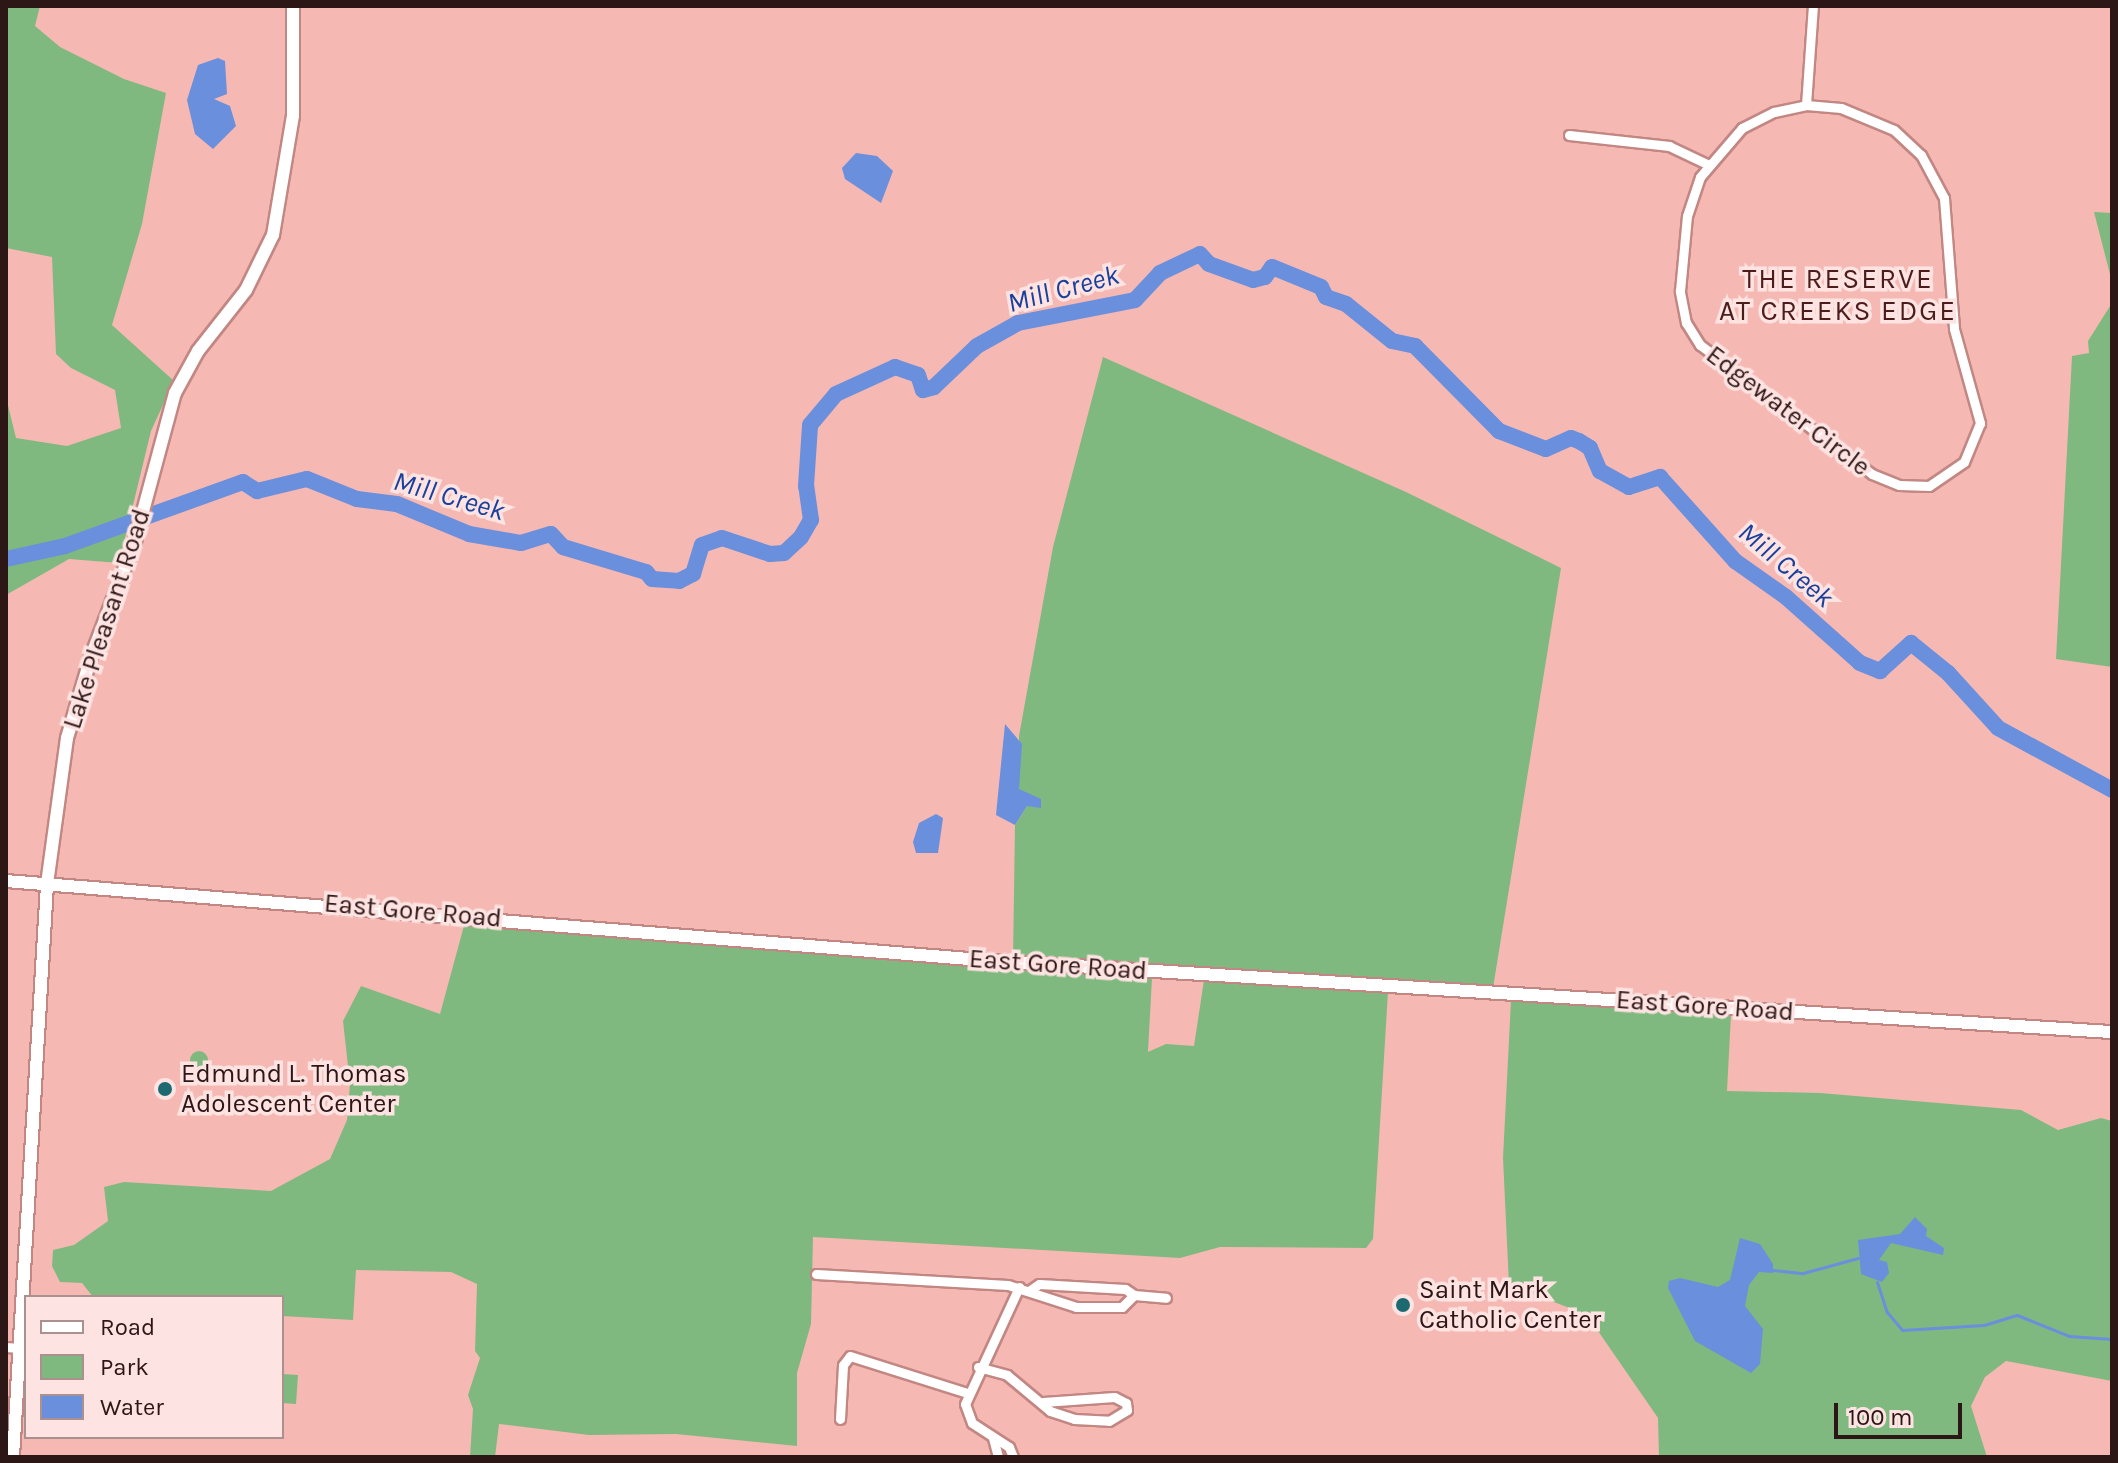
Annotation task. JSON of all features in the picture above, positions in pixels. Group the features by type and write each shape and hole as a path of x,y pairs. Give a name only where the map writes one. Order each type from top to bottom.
{"street":[{"name":"Lake Pleasant Road","path":"13,1456 47,884 75,707 138,530 180,382 246,290 273,235 293,116 293,6"},
{"path":"1806,105 1813,6"},
{"name":"Edgewater Circle","path":"1806,105 1841,108 1894,130 1921,155 1944,198 1954,329 1980,423 1970,454 1946,479 1915,488 1872,474 1691,334 1680,304 1685,232 1694,188 1707,164 1742,128 1774,112 1806,105"},
{"path":"1569,135 1669,146 1707,164"},
{"name":"East Gore Road","path":"6,881 982,960 2112,1032"},
{"path":"816,1274 1019,1287 1030,1290 1038,1298 1076,1307 1122,1307 1134,1295"},
{"path":"1030,1290 1039,1284 1125,1289 1134,1295 1166,1298"},
{"path":"1013,1457 1009,1447 969,1418 967,1393 1019,1287"},
{"path":"6,1347 20,1348"},
{"path":"840,1419 843,1365 850,1356 967,1393"},
{"path":"978,1367 1007,1375 1043,1402 1050,1411 1074,1419 1109,1421 1127,1410 1126,1403 1114,1397 1043,1402"},
{"path":"993,1438 998,1457"},
{"path":"6,1456 29,1457"}],"green space":[{"path":"6,6 40,6 35,26 60,47 124,79 166,93 142,224 112,325 174,381 151,431 119,563 69,559 6,595 6,397 16,438 67,446 121,428 115,390 71,368 56,354 52,257 6,248"},
{"path":"2094,212 2112,213 2112,282"},
{"path":"2112,303 2112,667 2056,659 2072,356 2089,353 2088,341"},
{"path":"1103,357 1406,492 1561,568 1493,988 1013,959 1015,825 1027,806 1019,789 1019,736 1053,547"},
{"path":"465,922 1152,978 1148,1052 1166,1044 1194,1046 1204,980 1388,992 1373,1239 1366,1248 1220,1247 1180,1258 813,1237 811,1324 797,1373 797,1446 676,1434 589,1435 499,1424 495,1457 470,1457 473,1409 468,1395 480,1358 475,1351 477,1284 451,1272 356,1270 353,1320 284,1316 284,1295 91,1295 82,1283 60,1282 52,1266 53,1250 74,1245 108,1221 104,1187 124,1182 271,1191 330,1159 347,1120 350,1084 343,1021 361,986 440,1014"},
{"path":"1511,1000 1731,1015 1727,1091 1820,1093 2021,1110 2058,1130 2101,1118 2112,1121 2112,1381 2006,1361 1985,1377 1971,1406 1987,1457 1659,1457 1658,1418 1596,1328 1575,1310 1509,1285 1503,1158"},
{"path":"199,1051 208,1060 199,1069 190,1060"},
{"path":"284,1374 298,1375 296,1404 284,1403"}],"water":[{"path":"218,58 225,61 227,94 214,99 230,106 236,126 213,149 195,134 187,100 198,65"},
{"path":"856,153 877,156 893,171 881,203 845,179 842,168"},
{"path":"1005,724 1022,744 1019,789 1041,799 1041,808 1027,806 1015,825 996,815"},
{"path":"936,814 943,818 938,853 916,853 913,842 919,823"},
{"path":"1915,1217 1927,1229 1926,1236 1944,1248 1943,1255 1891,1243 1879,1260 1887,1262 1889,1273 1882,1282 1861,1274 1858,1240 1900,1234"},
{"path":"1740,1238 1760,1244 1773,1264 1773,1273 1759,1272 1749,1285 1745,1306 1763,1329 1760,1364 1751,1373 1695,1341 1668,1288 1669,1281 1680,1278 1718,1287 1730,1280"}],"waterway":[{"name":"Mill Creek","path":"6,559 65,546 243,482 257,491 307,479 357,499 397,504 469,534 521,543 551,534 563,547 646,572 652,579 679,581 693,574 702,545 722,538 770,554 784,553 801,537 811,520 806,486 810,425 836,394 895,367 918,375 923,390 934,387 977,346 1018,323 1135,300 1160,273 1200,254 1209,264 1253,280 1265,277 1272,267 1321,287 1326,297 1346,304 1392,341 1415,346 1499,431 1546,449 1571,438 1579,441 1590,448 1600,471 1629,487 1660,477 1735,561 1786,597 1860,663 1880,671 1911,643 1948,673 1998,728 2112,790"},
{"path":"1773,1270 1803,1273 1858,1258"},
{"path":"1877,1282 1887,1312 1902,1330 1984,1325 2017,1315 2069,1336 2112,1339"}],"place":[{"name":"Edmund L. Thomas Adolescent Center","path":"165,1089"},
{"name":"Saint Mark Catholic Center","path":"1403,1305"}],"district":[{"name":"THE RESERVE AT CREEKS EDGE","path":"1838,295"}]}
